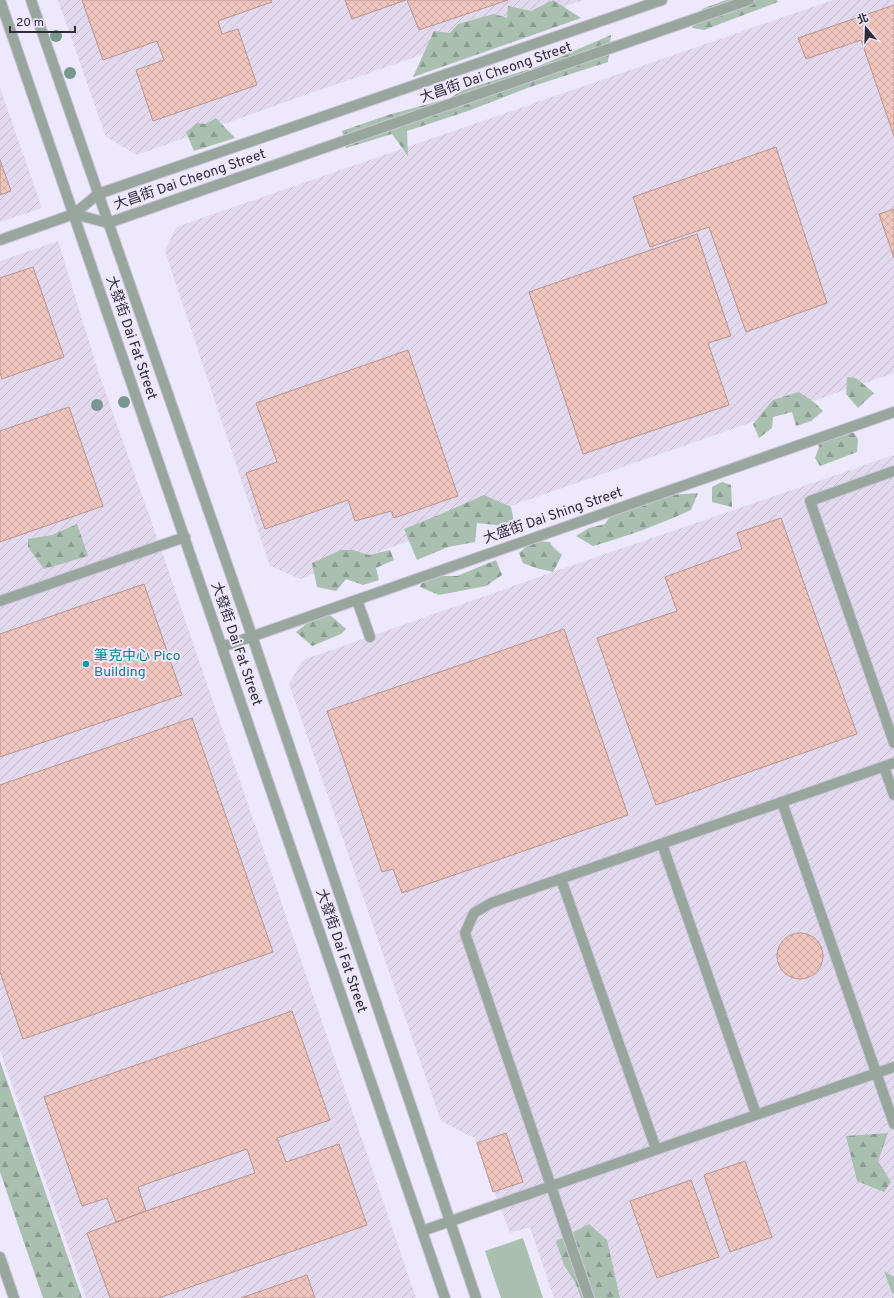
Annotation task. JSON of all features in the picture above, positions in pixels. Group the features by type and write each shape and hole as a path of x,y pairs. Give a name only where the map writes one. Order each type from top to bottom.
{"street":[{"name":"大發街 Dai Fat Street","path":"0,0 445,1298"},
{"name":"大發街 Dai Fat Street","path":"31,0 252,636 476,1298"},
{"name":"大昌街 Dai Cheong Street","path":"74,214 98,194 662,0"},
{"name":"大昌街 Dai Cheong Street","path":"74,214 108,223 749,0"},
{"path":"0,240 74,214"},
{"name":"大盛街 Dai Shing Street","path":"222,647 894,412"},
{"path":"894,471 810,501 894,744"},
{"path":"0,601 185,537"},
{"path":"357,600 370,637"},
{"path":"589,1298 465,933 474,913 491,903 889,765 894,795"},
{"path":"782,802 894,1124"},
{"path":"662,844 756,1114"},
{"path":"561,879 656,1149"},
{"path":"422,1230 894,1067"},
{"path":"0,1257 14,1298"}],"shaded area":[{"path":"58,0 583,0 325,88 137,155 106,137"},
{"path":"833,0 894,0 894,373 300,579 270,566 165,251 176,227"},
{"path":"0,88 42,208 0,222"},
{"path":"58,241 98,371 160,546 416,1298 86,1298 0,1050 0,261"},
{"path":"894,455 894,1298 554,1298 530,1227 510,1233 474,1138 441,1121 289,684 303,660 553,572"}],"green space":[{"path":"553,0 581,18 413,77 434,31 450,33 458,24 494,14 507,18 508,6 531,11"},
{"path":"726,0 777,0 778,2 704,30 692,28 702,9"},
{"path":"611,35 608,62 530,87 468,111 407,131 408,156 392,134 346,148 342,131 388,115 450,98 463,90 539,66"},
{"path":"216,118 235,138 194,151 186,132 197,123 206,124"},
{"path":"847,377 856,378 874,393 858,408 846,394"},
{"path":"799,392 815,403 823,411 811,421 796,426 792,412 773,417 772,428 759,438 753,424 773,400"},
{"path":"835,429 854,433 858,439 857,452 820,466 815,458 819,447 814,435 819,432 827,440"},
{"path":"722,482 731,485 732,507 712,502 712,487"},
{"path":"698,493 691,510 631,534 593,546 576,536 589,528 605,524 618,504 670,495"},
{"path":"484,495 511,507 515,527 477,523 475,542 448,547 417,560 404,529"},
{"path":"77,524 88,556 44,569 28,547 28,539 52,535"},
{"path":"533,541 550,542 552,546 562,555 553,572 523,563 519,553"},
{"path":"341,550 353,550 369,555 390,550 394,560 376,568 379,580 363,585 346,579 336,591 317,587 312,563"},
{"path":"496,560 502,575 486,586 439,595 420,587 423,580 434,579 440,576 457,576"},
{"path":"329,614 346,629 341,634 312,646 296,632 313,619"},
{"path":"0,1061 82,1298 43,1298 0,1172"},
{"path":"888,1133 878,1161 891,1182 884,1192 857,1181 846,1136"},
{"path":"589,1224 607,1240 620,1298 581,1298 576,1284 564,1265 556,1241"},
{"path":"523,1238 543,1298 501,1298 485,1251"},
{"path":"884,1271 894,1277 894,1294 892,1293"}],"building":[{"path":"82,0 271,0 272,2 218,21 222,34 238,29 257,85 153,121 136,70 164,60 157,41 103,60"},
{"path":"345,0 406,0 352,19"},
{"path":"407,0 508,0 419,30"},
{"path":"894,5 894,136 861,40 806,59 798,38"},
{"path":"776,147 827,303 746,332 709,227 650,247 633,197"},
{"path":"0,160 11,191 0,195"},
{"path":"894,209 894,258 879,214"},
{"path":"697,234 731,336 708,343 729,405 583,454 529,292"},
{"path":"33,267 64,357 2,379 0,373 0,278"},
{"path":"408,350 458,496 394,518 391,511 355,521 348,500 265,529 246,473 277,462 256,403"},
{"path":"69,407 103,506 0,542 0,431"},
{"path":"781,518 857,734 656,805 597,638 677,611 665,577 742,549 737,533"},
{"name":"筆克中心 Pico Building","path":"144,584 182,695 0,757 0,634"},
{"path":"564,629 628,815 402,893 393,869 382,872 327,711"},
{"path":"192,718 273,952 23,1039 0,972 0,785"},
{"path":"800,933 813,937 819,943 823,956 819,969 813,975 800,979 787,975 781,969 777,956 781,943 787,937"},
{"path":"292,1011 330,1120 277,1138 286,1162 339,1144 367,1225 159,1298 110,1298 87,1233 146,1211 116,1222 107,1198 82,1206 44,1097","holes":["247,1149 255,1173 146,1211 138,1187"]},
{"path":"506,1133 523,1182 493,1192 477,1143"},
{"path":"745,1161 772,1237 730,1252 704,1175"},
{"path":"691,1180 719,1257 657,1278 630,1201"},
{"path":"307,1275 315,1298 241,1298"}],"place":[{"name":"筆克中心 Pico Building","path":"86,664"}]}
